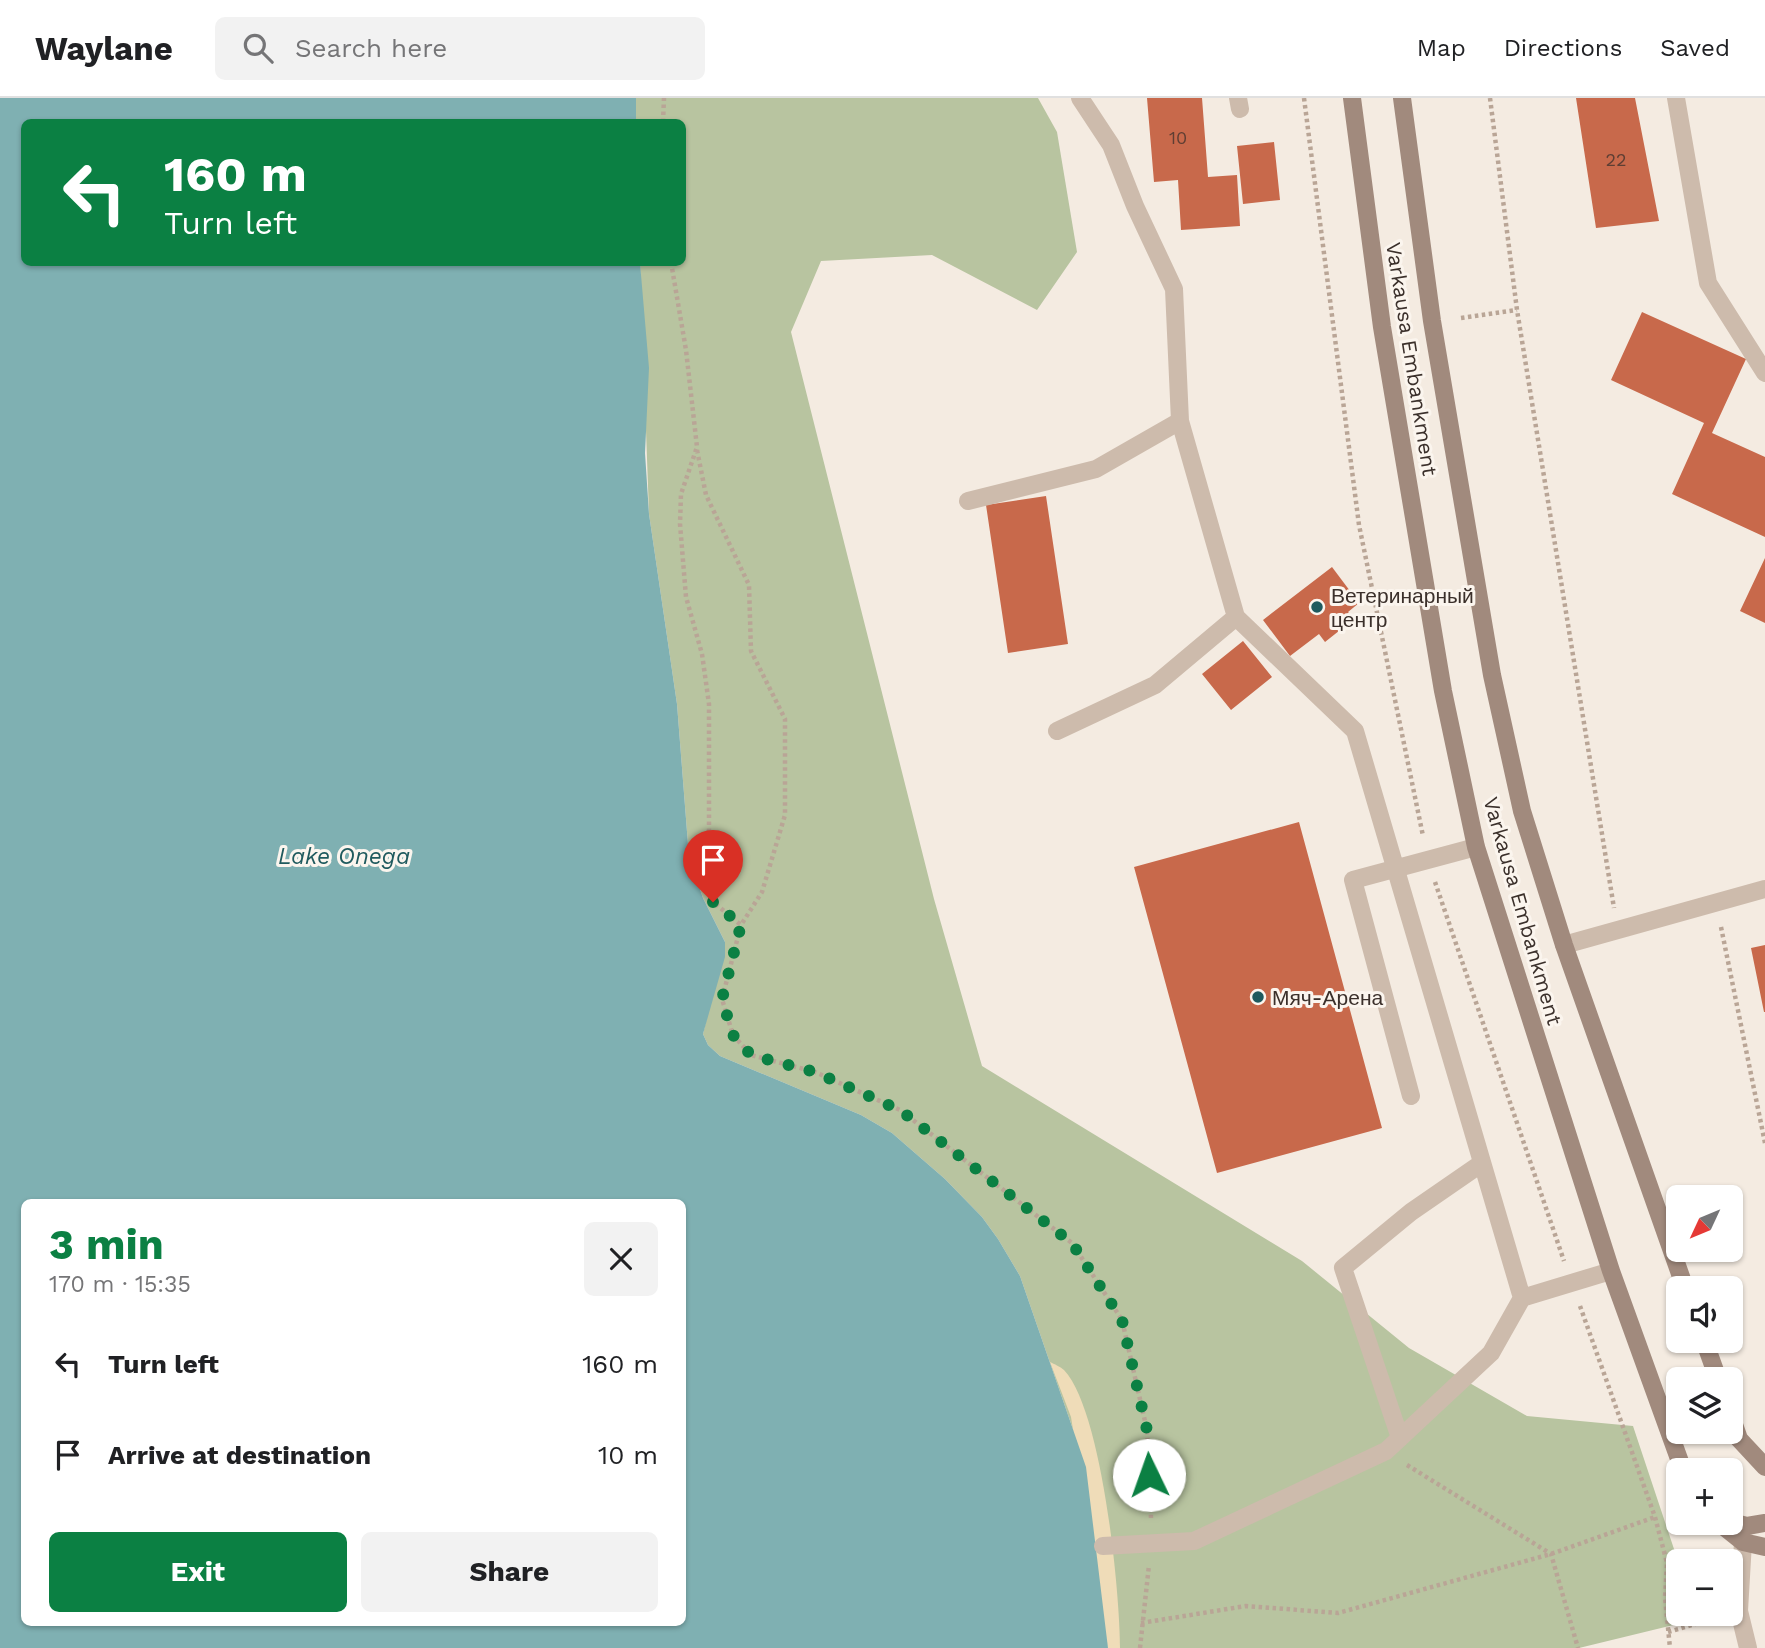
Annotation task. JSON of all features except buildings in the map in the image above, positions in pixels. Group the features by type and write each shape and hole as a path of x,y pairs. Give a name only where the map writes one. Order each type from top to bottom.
{"main road":[{"name":"Varkausa Embankment","path":"1352,98 1382,327 1443,691 1476,847 1611,1271 1679,1458"},
{"name":"Varkausa Embankment","path":"1402,98 1432,321 1492,675 1522,811 1564,945 1681,1276"},
{"path":"1743,1443 1765,1467"},
{"path":"1743,1525 1765,1523"},
{"path":"1734,1535 1743,1542 1765,1547"}],"street":[{"path":"1080,98 1111,145 1135,206 1174,289 1180,421 1236,617 1354,731 1522,1298"},
{"path":"1676,98 1708,284 1765,373"},
{"path":"968,501 1096,469 1180,421"},
{"path":"1057,731 1155,685 1236,617"},
{"path":"1411,1096 1353,880 1476,847"},
{"path":"1564,945 1765,889"},
{"path":"1400,1438 1343,1268 1411,1212 1482,1163"},
{"path":"1103,1546 1194,1541 1386,1451 1491,1353 1522,1298 1611,1271"},
{"path":"1743,1542 1739,1611 1748,1648"}],"path":[{"path":"663,119 664,98"},
{"path":"1489,98 1517,310 1618,930"},
{"path":"672,266 706,495 749,585 751,651 785,719 785,815 762,892 741,925 722,999 733,1035 751,1055 815,1072 900,1110 1072,1243 1122,1320 1147,1430 1152,1544 1140,1648"},
{"path":"1461,318 1517,310"},
{"path":"697,447 681,494 680,524 687,597 702,654 709,704 709,830 713,902 741,925"},
{"path":"1716,903 1765,1143"},
{"path":"1386,1451 1551,1554 1578,1648"},
{"path":"1141,1623 1246,1606 1338,1613 1551,1554 1655,1517"},
{"path":"1667,1632 1687,1626"}],"green space":[{"path":"636,98 1038,98 1057,132 1077,252 1037,310 932,255 821,261 791,332 934,899 982,1066 1302,1261 1409,1348 1527,1416 1633,1426 1666,1525 1666,1535 1669,1535 1674,1549 1666,1549 1666,1626 1669,1626 1579,1648 1108,1648 1086,1467 1020,1276 998,1239 982,1217 945,1179 892,1133 861,1115 720,1056 708,1045 703,1034 725,942 703,898 689,857 677,704 649,514 640,266 686,266 686,119 636,119"}],"sand":[{"path":"1050,1362 1064,1370 1077,1391 1089,1422 1112,1546 1120,1648 1108,1648 1071,1417"}],"water":[{"name":"Lake Onega","path":"0,98 636,98 636,119 21,119 21,266 640,266 649,368 645,453 649,514 677,704 689,857 703,898 725,942 725,957 703,1034 708,1045 720,1056 861,1115 892,1133 945,1179 982,1217 998,1239 1020,1276 1086,1467 1108,1648 0,1648"}],"place":[{"name":"Ветеринарный центр","path":"1317,607"},
{"name":"Мяч-Арена","path":"1258,997"}],"route":[{"path":"713,902 741,925 722,999 733,1035 751,1055 815,1072 900,1110 1072,1243 1122,1320 1147,1430 1149,1475"}]}
